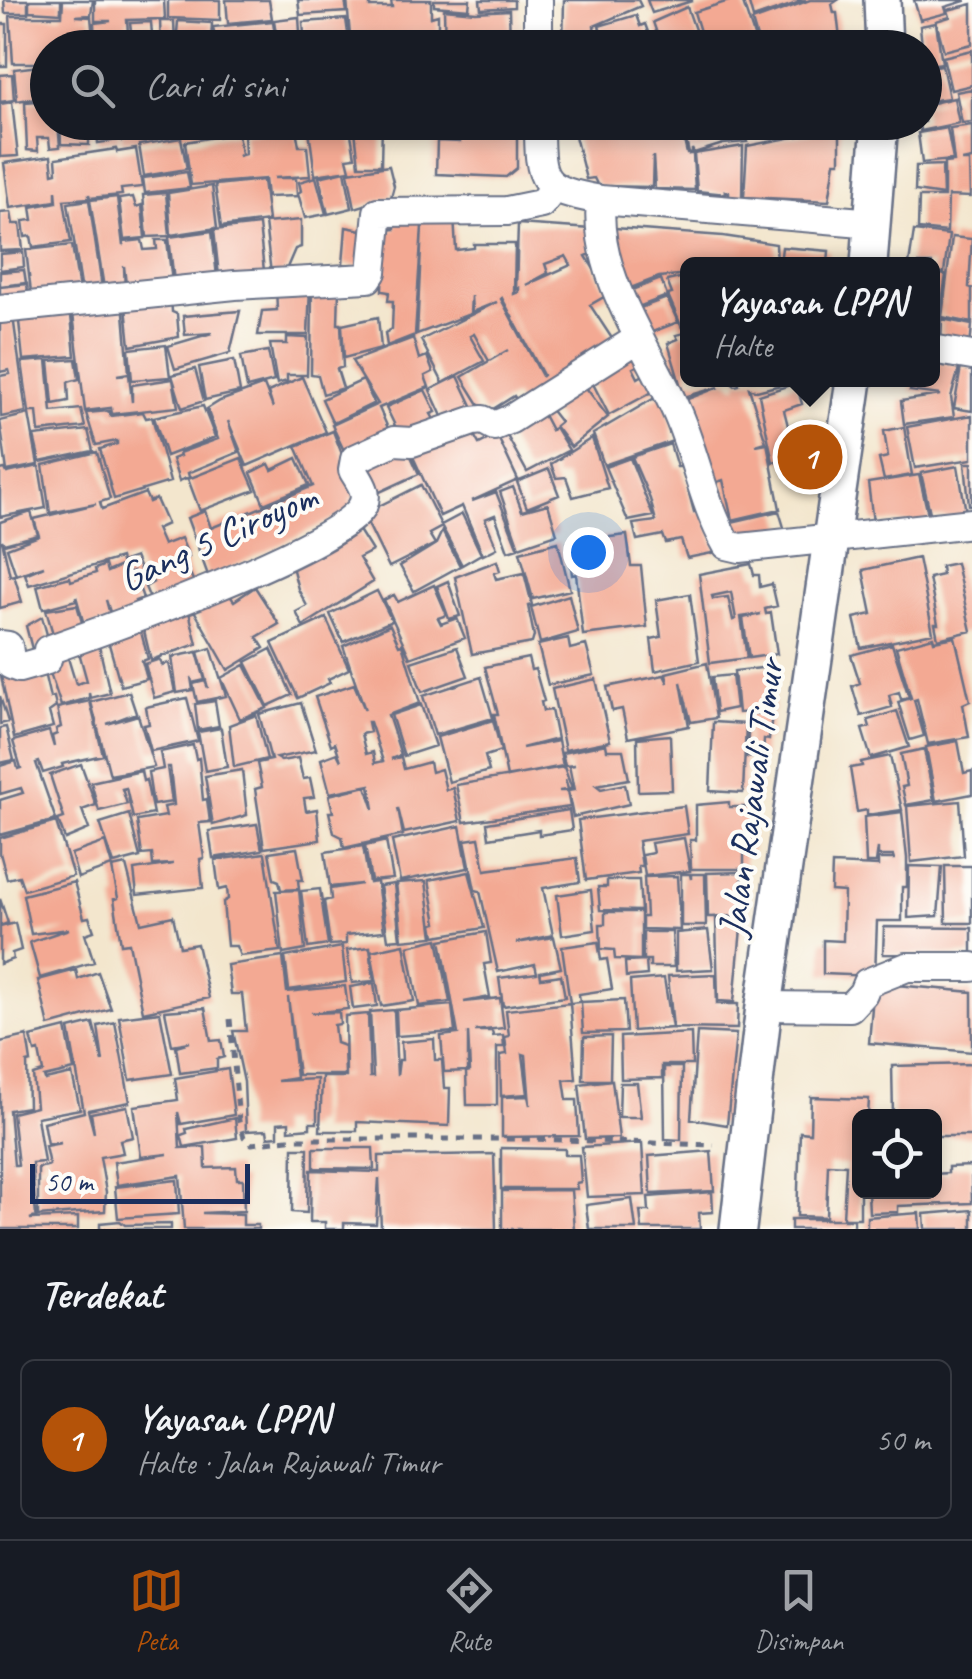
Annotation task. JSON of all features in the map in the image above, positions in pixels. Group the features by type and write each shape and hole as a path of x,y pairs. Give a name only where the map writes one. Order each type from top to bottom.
{"main road":[{"path":"882,0 883,30"},
{"path":"870,257 879,140"},
{"name":"Jalan Rajawali Timur","path":"738,1229 764,1006 853,387"}],"street":[{"path":"538,0 538,30"},
{"path":"538,140 544,176 562,194 874,223"},
{"path":"0,308 368,278 372,272 378,212 507,211 541,204 553,188"},
{"path":"601,200 598,225 604,252 639,338 678,414 727,545 740,548 972,522"},
{"name":"Gang 5 Ciroyom","path":"0,645 8,646 11,665 19,668 48,660 48,650 247,575 350,522 363,506 365,490 353,470 355,459 394,442 412,442 473,421 483,420 494,426 511,419 639,338"},
{"path":"940,350 972,356"},
{"path":"764,1006 850,1007 867,983 907,967 972,967"}],"path":[{"path":"230,1019 239,1122 244,1137 252,1144 288,1139 533,1139 748,1146"}],"shaded area":[{"path":"442,0 519,0 522,30 440,30"},
{"path":"433,140 530,140 533,176 431,168"}],"building":[{"path":"4,0 28,0 28,13 5,13"},
{"path":"29,0 61,0 61,13 29,11"},
{"path":"63,0 93,0 91,15 76,16 91,17 92,30 30,30 30,63 13,63 10,16 62,16"},
{"path":"95,0 164,0 165,19 127,20 128,30 94,30 94,23 111,21 95,21"},
{"path":"168,0 220,0 220,20 168,18"},
{"path":"226,0 269,0 272,19 228,23"},
{"path":"298,0 345,0 347,12 300,15"},
{"path":"347,0 370,0 370,7 392,7 391,0 431,0 431,17 438,15 438,30 350,30"},
{"path":"434,0 470,0 469,9 434,6"},
{"path":"480,0 514,0 514,7 481,9"},
{"path":"564,0 638,0 641,6 594,26 594,30 563,30"},
{"path":"647,0 692,0 692,1 652,13"},
{"path":"742,0 752,30 700,30 694,12"},
{"path":"748,0 806,0 753,18"},
{"path":"810,0 838,0 832,4 839,30 755,30 752,21"},
{"path":"914,0 965,1 945,7 947,13 920,20"},
{"path":"972,4 972,44 944,51 942,30 936,21 950,17 948,10"},
{"path":"687,7 695,30 656,30 653,22"},
{"path":"444,9 509,10 510,30 445,30"},
{"path":"636,15 640,26 645,24 647,30 600,30 599,26"},
{"path":"299,17 300,30 275,30 274,20"},
{"path":"346,19 348,30 304,30 303,22"},
{"path":"160,21 174,21 174,30 160,30"},
{"path":"178,21 212,23 212,30 177,30"},
{"path":"273,21 274,30 214,30 213,27"},
{"path":"151,22 152,30 131,30 130,23"},
{"path":"936,23 937,30 920,30 920,26"},
{"path":"0,24 7,24 7,66 0,66"},
{"path":"972,50 972,85 951,90 943,57"},
{"path":"942,65 949,98 942,99"},
{"path":"30,67 30,99 17,101 14,69"},
{"path":"12,74 14,100 0,102 0,75"},
{"path":"972,89 972,122 962,123 956,92"},
{"path":"954,98 959,123 942,126 942,101"},
{"path":"12,102 18,156 0,157 0,104"},
{"path":"25,102 30,102 30,140 37,140 38,151 27,150"},
{"path":"972,125 972,159 962,161 969,161 970,197 948,196 947,232 918,229 919,197 944,197 944,163 954,162 950,128"},
{"path":"947,128 953,160 922,163 919,140 942,140 942,129"},
{"path":"49,140 59,140 60,147 50,148"},
{"path":"61,140 89,140 89,145 61,144"},
{"path":"181,140 187,169 144,176 139,145"},
{"path":"239,140 238,156 245,154 244,140 298,140 299,146 307,146 310,176 274,178 296,178 297,196 267,197 265,179 191,185 185,142"},
{"path":"310,140 352,140 355,157 347,158 350,170 315,175"},
{"path":"356,140 382,140 381,165 359,165"},
{"path":"517,140 517,168 506,177 436,174 437,141"},
{"path":"576,140 684,140 687,154 693,154 695,190 655,189 653,156 652,187 598,186 594,178 586,179"},
{"path":"686,140 747,142 694,153 692,149 689,154"},
{"path":"778,140 840,140 840,162 835,162 829,201 744,197 747,146"},
{"path":"743,146 742,198 729,197 725,191 726,194 697,191 694,154"},
{"path":"136,149 142,187 121,189 122,195 90,198 89,194 89,198 64,200 71,242 33,247 31,236 25,237 23,221 33,220 31,207 57,202 56,190 56,201 10,208 4,163 51,156 53,173 57,172 56,158"},
{"path":"942,165 943,195 915,191 916,166"},
{"path":"389,166 394,186 391,197 355,208 348,172"},
{"path":"345,171 352,208 328,214 319,177"},
{"path":"187,172 190,188 145,193 143,178"},
{"path":"316,177 326,214 305,218 299,182"},
{"path":"263,180 268,221 221,227 215,185"},
{"path":"212,186 217,228 171,235 168,193"},
{"path":"166,193 170,236 147,237 143,195"},
{"path":"117,197 123,246 124,242 142,240 144,250 157,249 156,240 167,240 173,290 127,295 124,266 125,292 105,294 90,200"},
{"path":"133,197 136,207 142,205 145,238 124,240 119,199"},
{"path":"89,200 103,294 82,292 68,203"},
{"path":"11,212 13,224 20,224 23,250 0,251 0,213"},
{"path":"397,212 454,216 456,250 474,248 474,244 515,244 514,294 519,292 518,224 591,229 591,254 586,256 609,294 590,305 613,340 522,408 514,396 485,414 462,377 508,350 489,361 474,334 470,336 484,361 443,383 421,340 497,302 472,312 471,296 470,314 417,334 422,226 415,335 387,346 385,333 392,329 393,301 388,301 389,292 382,291 384,230 395,229","holes":["566,256 571,265 526,285 548,273 545,264","501,299 543,375 542,376"]},
{"path":"301,220 301,247 295,249 286,270 272,282 265,223"},
{"path":"259,225 265,280 220,285 214,230"},
{"path":"346,227 367,231 363,267 343,264"},
{"path":"601,227 776,244 777,257 680,257 680,275 659,277 623,291"},
{"path":"212,231 218,286 175,291 169,237"},
{"path":"914,231 949,235 944,273 940,273 940,257 910,257"},
{"path":"952,237 972,239 972,323 942,317"},
{"path":"72,245 80,296 32,301 26,250"},
{"path":"782,247 829,251 829,257 781,257"},
{"path":"23,252 24,267 0,270 0,254"},
{"path":"24,270 26,283 0,286 0,272"},
{"path":"940,274 946,275 940,315"},
{"path":"680,278 680,323 668,295 672,294 667,281"},
{"path":"661,279 667,296 633,309 626,292"},
{"path":"27,284 29,301 0,304 0,287"},
{"path":"276,286 310,286 308,335 258,335 262,311 277,310"},
{"path":"339,289 343,367 337,369 343,388 323,394 318,375 311,374 312,290"},
{"path":"171,296 179,337 130,346 126,307"},
{"path":"667,298 678,322 642,336 637,309"},
{"path":"123,301 129,373 117,375 129,374 132,402 132,385 173,379 178,407 112,414 111,408 85,411 72,306"},
{"path":"70,306 75,356 23,360 18,312"},
{"path":"240,311 230,353 175,369 168,346 212,333 185,335 183,316"},
{"path":"13,316 26,412 1,417 0,376 10,374 9,370 0,372 0,319"},
{"path":"378,317 381,348 344,358 342,325"},
{"path":"942,319 972,325 970,348 941,343"},
{"path":"680,334 680,384 668,343 678,339 676,335"},
{"path":"287,337 308,338 307,375 287,375 287,381 277,384 270,344 287,344"},
{"path":"413,338 419,359 427,356 433,372 425,376 429,387 379,408 392,437 347,457 332,425 378,404 352,361"},
{"path":"166,345 170,377 132,380 129,349"},
{"path":"639,345 647,361 633,368 638,378 647,373 656,390 609,415 588,374"},
{"path":"268,351 274,381 247,388 241,356"},
{"path":"76,359 79,379 68,382 69,401 53,404 49,361"},
{"path":"47,360 52,412 81,409 85,427 39,432 37,412 29,412 22,362"},
{"path":"234,360 240,392 205,400 199,367"},
{"path":"940,361 960,365 951,397 954,417 904,424 901,401 940,395 910,391 911,387 940,387"},
{"path":"961,367 972,369 972,411 954,408"},
{"path":"195,369 204,401 182,408 172,375"},
{"path":"458,376 476,414 447,427 430,390"},
{"path":"302,377 326,432 247,466 228,421 239,452 188,473 189,477 179,481 172,459 218,439 207,409 264,385 273,408 268,392"},
{"path":"363,380 374,403 333,423 322,399"},
{"path":"581,381 608,417 571,447 555,426 560,422 549,408"},
{"path":"681,387 719,387 684,397"},
{"path":"719,387 772,387 757,391 749,388 766,442 756,445 767,443 780,509 732,520 723,480 711,484 685,400"},
{"path":"797,387 802,404 784,410 793,446 786,448 789,458 773,462 759,395"},
{"path":"425,390 436,412 431,414 437,425 400,436 386,407"},
{"path":"665,392 673,441 604,465 593,434"},
{"path":"203,406 215,437 166,456 154,417"},
{"path":"109,411 110,416 143,412 146,418 152,417 170,482 114,499 100,449 117,441 96,445 86,413"},
{"path":"542,413 569,450 527,472 505,432"},
{"path":"29,414 38,465 7,471 0,421"},
{"path":"972,415 972,459 915,468 907,427"},
{"path":"469,426 479,444 497,435 518,480 472,501 496,492 518,548 508,551 495,515 485,519 497,548 483,555 462,506 440,516 410,450"},
{"path":"904,427 912,475 884,480 879,459 888,457 884,431"},
{"path":"88,430 93,451 40,462 34,436"},
{"path":"333,431 358,495 350,499 354,509 209,578 187,518 205,511 211,528 313,486 296,446"},
{"path":"592,438 608,488 573,497 566,477 556,478 551,464"},
{"path":"405,443 419,474 369,497 355,466"},
{"path":"670,444 677,467 682,467 694,512 704,510 717,552 687,558 681,540 666,543 663,535 637,540 633,524 656,521 632,457"},
{"path":"97,452 110,499 100,502 102,509 145,493 149,502 156,499 167,524 156,529 163,545 181,538 189,557 184,559 198,592 155,610 145,587 154,582 146,584 135,557 29,585 25,574 44,566 16,575 7,548 39,536 34,519 96,504 50,513 43,465"},
{"path":"241,458 255,490 200,511 188,479"},
{"path":"297,458 309,485 264,504 251,473 269,464 272,470"},
{"path":"630,458 653,516 628,521 605,467"},
{"path":"965,463 972,463 972,505 969,505"},
{"path":"39,466 46,508 0,517 0,470 7,473"},
{"path":"958,466 967,518 931,517 921,473"},
{"path":"549,469 559,495 527,508 517,482"},
{"path":"919,475 930,523 873,522 868,483"},
{"path":"421,485 441,525 462,514 481,554 462,565 442,527 429,534 435,544 389,567 363,514"},
{"path":"513,487 522,511 548,504 557,534 519,547 500,492"},
{"path":"779,511 786,534 739,547 727,523"},
{"path":"31,512 38,535 4,544 2,540 10,576 14,575 22,602 0,608 0,522"},
{"path":"357,527 372,551 359,558 373,582 303,626 296,612 307,606 292,566"},
{"path":"442,531 460,566 414,591 400,566 436,544"},
{"path":"627,535 631,566 641,566 647,627 583,635 568,542"},
{"path":"558,542 570,590 533,599 520,552"},
{"path":"918,558 933,633 861,648 854,618 872,614 863,570"},
{"path":"497,561 500,571 494,573 496,579 524,573 534,636 532,643 472,654 455,577"},
{"path":"956,563 971,631 938,639 929,578 942,575 941,566"},
{"path":"751,564 754,575 759,575 760,587 772,584 777,606 765,609 766,614 771,613 777,654 749,658 743,618 761,614 741,617 747,658 710,663 699,574","holes":["731,592 736,619 733,620 728,597 712,596"]},
{"path":"105,565 107,572 123,565 126,574 133,571 143,598 135,601 139,612 113,621 106,600 112,622 85,628 76,596 76,600 43,609 37,586 70,577 71,581 96,573 95,569"},
{"path":"448,581 460,616 449,619 437,586"},
{"path":"434,585 447,615 438,618 441,624 457,618 465,638 410,658 384,600 394,595 398,602"},
{"path":"255,587 279,624 257,637 264,648 228,670 191,605 228,593 234,601"},
{"path":"377,591 392,621 343,642 330,614"},
{"path":"690,594 699,661 655,671 651,639 661,637 656,600"},
{"path":"569,595 578,632 540,643 531,607"},
{"path":"77,605 85,633 56,644 46,610"},
{"path":"189,612 197,644 151,660 143,627"},
{"path":"42,617 50,645 32,649 26,626"},
{"path":"326,618 349,669 298,698 272,643"},
{"path":"390,625 399,645 402,644 420,703 388,715 401,755 391,759 401,757 404,769 429,762 431,772 441,769 446,790 453,788 460,821 404,833 398,808 403,835 344,848 342,837 334,833 329,795 366,786 374,809 370,785 330,793 321,759 337,753 341,761 335,743 331,745 315,697 354,684 365,710 343,646","holes":["370,722 383,761 375,763 373,752 366,754 361,734 370,732"]},
{"path":"140,628 148,659 142,661 147,679 121,686 107,637"},
{"path":"933,637 934,641 955,637 970,701 963,704 969,737 928,744 917,699 914,700 924,736 910,740 898,702 911,698 896,647"},
{"path":"568,638 570,649 586,645 594,675 548,685 538,645"},
{"path":"892,644 909,697 901,699 899,692 889,695 892,707 861,716 852,686 860,683 851,655"},
{"path":"99,646 110,693 90,698 89,693 89,698 61,706 47,664 68,658 76,684 87,681 79,652"},
{"path":"457,647 468,676 422,692 411,662"},
{"path":"211,648 226,696 197,702 193,684 205,681 208,688 198,652"},
{"path":"271,649 292,695 268,706 246,662"},
{"path":"197,652 205,680 192,683 191,677 193,690 177,693 172,657"},
{"path":"528,658 531,670 535,669 543,711 551,710 557,739 522,748 558,741 563,766 507,777 494,714 498,714 485,667"},
{"path":"160,659 162,665 169,663 175,692 154,698 145,664"},
{"path":"707,663 716,718 691,722 681,682 689,726 628,738 622,709 612,711 607,687 664,675 668,683 666,673"},
{"path":"42,664 56,707 49,712 53,727 14,738 1,676"},
{"path":"245,665 267,708 240,719 221,678"},
{"path":"771,667 774,711 738,713 734,671"},
{"path":"732,675 736,708 716,712 712,677"},
{"path":"481,677 493,718 435,735 423,696"},
{"path":"596,679 610,741 565,750 552,689"},
{"path":"129,692 136,713 107,724 138,715 154,767 110,775 91,702"},
{"path":"0,696 8,722 0,724"},
{"path":"187,698 198,741 151,751 144,725 149,724 146,707"},
{"path":"90,701 103,755 62,764 63,767 43,773 39,762 36,763 56,820 0,835 0,800 23,793 21,788 0,794 0,766 16,761 18,769 21,768 13,741 49,731 54,747 52,736 61,727 57,708"},
{"path":"215,701 219,726 198,730 195,704"},
{"path":"301,703 316,750 276,758 298,758 303,779 310,778 314,797 304,798 306,811 317,809 320,840 264,848 255,789 262,787 257,763 271,760 259,714"},
{"path":"421,705 435,746 404,756 391,715"},
{"path":"897,711 909,747 871,758 862,729 870,727 868,720"},
{"path":"749,713 772,714 763,758 747,757"},
{"path":"256,715 267,759 234,767 229,725"},
{"path":"493,720 501,751 485,756 489,771 449,782 437,737"},
{"path":"713,722 746,724 743,793 710,791"},
{"path":"6,727 14,760 0,763 0,728"},
{"path":"221,728 227,767 205,771 198,732"},
{"path":"670,735 672,790 638,791 637,738"},
{"path":"958,741 964,773 972,771 972,794 936,801 926,747"},
{"path":"606,744 607,750 623,750 629,779 596,785 601,789 625,784 629,804 573,817 568,791 574,790 569,766 575,765 565,766 562,753"},
{"path":"193,745 196,759 199,758 203,800 207,799 210,822 199,823 203,888 137,895 134,870 173,864 153,865 152,854 142,855 137,821 166,816 164,807 174,805 170,767 172,802 153,805 148,772 163,769 160,752"},
{"path":"924,749 934,800 906,805 901,754"},
{"path":"890,756 902,810 867,815 867,810 857,812 850,768"},
{"path":"81,764 96,805 82,810 89,829 65,839 58,820 64,818 50,775"},
{"path":"564,767 572,789 568,789 565,780 567,790 559,791 567,791 570,807 464,822 456,785"},
{"path":"242,770 247,815 213,825 205,776"},
{"path":"141,771 153,814 133,818 126,788 122,789 127,804 99,811 91,782"},
{"path":"960,801 964,856 911,862 907,806"},
{"path":"729,802 729,807 752,807 751,853 744,853 744,869 691,869 690,840 696,840 696,805"},
{"path":"684,806 688,834 638,841 642,866 638,866 639,873 586,880 578,820"},
{"path":"569,810 572,830 539,835 539,830 489,838 487,823"},
{"path":"902,812 907,887 902,887 902,921 877,921 875,976 823,974 823,940 843,941 844,892 831,891 832,864 878,866 878,859 894,859 878,856 878,848 876,863 866,863 864,817"},
{"path":"129,814 140,857 114,864 100,823"},
{"path":"56,822 73,876 24,890 19,876 7,879 0,838"},
{"path":"257,824 262,850 213,858 209,831"},
{"path":"460,826 468,868 400,881 392,841"},
{"path":"479,838 485,870 577,858 580,882 543,888 553,935 516,943 554,937 561,968 540,972 541,978 561,975 565,997 503,1006 499,978 537,973 535,964 498,972 465,840"},
{"path":"684,838 690,871 645,876 642,855 653,853 651,843"},
{"path":"386,841 393,879 371,881 365,846"},
{"path":"105,842 112,866 78,878 71,854"},
{"path":"363,846 369,883 377,882 384,931 346,935 346,944 330,945 324,901 331,899 330,889 361,884 330,887 325,852"},
{"path":"297,848 303,880 298,880 299,889 281,890 279,881 274,879 269,852"},
{"path":"265,853 280,951 240,956 236,946 227,946 223,902 228,899 227,888 219,890 215,860"},
{"path":"126,865 141,923 173,916 180,947 197,944 209,998 143,1012 129,943 121,944 114,899 118,898 112,868"},
{"path":"909,866 942,867 938,916 908,918"},
{"path":"945,866 972,866 972,923 946,923"},
{"path":"469,872 484,928 435,936 433,924 437,923 429,880"},
{"path":"742,872 742,916 708,917 707,873"},
{"path":"681,874 690,874 691,879 691,874 705,874 706,926 681,926"},
{"path":"677,876 680,930 642,929 642,917 646,917 644,877"},
{"path":"607,880 639,880 641,911 600,910 598,887 607,887"},
{"path":"426,881 433,937 402,940 396,883"},
{"path":"74,882 84,918 89,917 94,931 85,934 94,962 40,978 30,942 69,929 31,934 23,895"},
{"path":"394,884 400,939 388,940 380,886"},
{"path":"320,889 328,945 308,948 301,891"},
{"path":"299,890 305,950 283,954 276,891"},
{"path":"591,890 595,930 562,935 557,895"},
{"path":"0,899 8,923 0,926"},
{"path":"605,912 641,912 641,960 615,959 614,950 601,949 600,924 605,924"},
{"path":"742,918 734,1002 718,1001 716,919"},
{"path":"15,923 21,950 12,953 13,959 0,964 0,927"},
{"path":"884,927 972,928 972,955 883,954"},
{"path":"708,930 713,969 676,971 676,933"},
{"path":"486,932 491,963 484,964 490,997 464,1002 500,998 504,1028 475,1031 503,1035 504,1047 497,1047 497,1105 467,1105 466,1072 470,1071 468,1032 468,1071 444,1072 441,1036 458,1034 441,940"},
{"path":"643,932 672,932 674,967 650,967 650,960 643,960"},
{"path":"438,939 450,1002 419,1006 408,946"},
{"path":"598,942 601,960 607,959 612,989 579,994 580,1002 570,1003 562,947"},
{"path":"404,944 414,1001 381,1006 371,951"},
{"path":"342,947 346,982 289,990 285,957"},
{"path":"370,947 374,981 352,983 347,950"},
{"path":"283,957 287,992 345,986 348,1009 311,1013 339,1012 340,1024 334,1025 336,1043 344,1046 345,1075 298,1075 288,997 296,1078 277,1081 317,1079 317,1123 310,1123 310,1128 289,1130 289,1122 278,1123 278,1136 268,1137 267,1130 246,1131 244,1082 233,1031 246,1031 242,994 231,994 227,965"},
{"path":"646,961 647,975 626,977 625,962"},
{"path":"76,970 78,979 98,972 111,1009 49,1026 38,980"},
{"path":"716,974 717,1004 738,1004 737,1029 673,1028 668,976"},
{"path":"664,978 672,1028 633,1031 630,981"},
{"path":"374,983 377,1006 353,1009 350,987"},
{"path":"874,983 972,992 972,1052 869,1043"},
{"path":"624,1000 626,1032 583,1033 581,1002"},
{"path":"570,1003 576,1079 564,1080 567,1100 577,1100 579,1136 502,1137 502,1097 528,1096 530,1105 523,1054 528,1094 501,1096 500,1055 507,1054 505,1037 509,1036 506,1010"},
{"path":"452,1005 455,1032 397,1036 396,1010"},
{"path":"205,1008 211,1041 221,1040 224,1057 217,1059 217,1068 180,1073 176,1046 190,1042 172,1045 165,1011"},
{"path":"394,1010 397,1076 402,1060 401,1042 434,1039 435,1060 442,1060 444,1088 450,1088 449,1126 357,1122 357,1131 320,1131 322,1077 346,1077 345,1016 368,1014 373,1077 370,1012"},
{"path":"160,1012 172,1074 130,1080 119,1017"},
{"path":"115,1022 130,1102 88,1110 94,1133 91,1113 127,1106 133,1137 120,1140 123,1153 100,1157 105,1211 38,1216 38,1168 49,1165 45,1146 61,1143 47,1144 43,1122 84,1112 69,1029 93,1023 103,1062 98,1026"},
{"path":"66,1028 74,1070 44,1077 45,1080 72,1074 80,1109 37,1117 44,1162 32,1163 36,1217 30,1219 78,1217 78,1229 0,1229 0,1042 27,1036 31,1062 27,1063 28,1107 9,1110 14,1165 18,1165 12,1113 36,1107 33,1075 43,1072 39,1051 35,1052 31,1037"},
{"path":"697,1032 736,1034 727,1125 691,1119"},
{"path":"691,1033 692,1065 662,1065 662,1078 621,1079 620,1037"},
{"path":"611,1036 610,1080 583,1080 584,1037"},
{"path":"972,1064 972,1136 942,1136 942,1109 893,1109 892,1066"},
{"path":"664,1067 682,1067 681,1140 665,1139"},
{"path":"228,1069 234,1115 181,1124 178,1112 180,1148 205,1147 206,1168 236,1167 237,1179 243,1179 244,1211 202,1213 243,1214 243,1225 258,1225 258,1229 184,1229 180,1176 117,1185 114,1162 168,1154 141,1157 134,1106 178,1100 175,1078"},
{"path":"612,1080 619,1138 585,1139 579,1084"},
{"path":"620,1083 637,1083 641,1117 619,1117"},
{"path":"811,1097 869,1099 868,1109 852,1109 852,1199 860,1199 860,1218 843,1218 846,1165 828,1164 826,1217 797,1216 800,1132 810,1133"},
{"path":"235,1118 237,1138 184,1147 181,1135 187,1133 186,1129"},
{"path":"642,1143 645,1195 587,1197 582,1147"},
{"path":"293,1148 308,1148 307,1213 292,1212"},
{"path":"314,1148 373,1148 374,1169 314,1168"},
{"path":"501,1148 565,1149 565,1155 579,1155 581,1182 576,1183 577,1189 501,1189"},
{"path":"711,1151 714,1191 651,1194 649,1156"},
{"path":"494,1154 496,1229 381,1229 379,1178 376,1224 344,1223 344,1229 325,1229 325,1222 310,1222 311,1170 379,1172 379,1156"},
{"path":"971,1166 972,1203 898,1206 898,1212 869,1213 868,1199 942,1199 942,1173 948,1173 948,1167"},
{"path":"177,1180 179,1214 118,1218 115,1187"},
{"path":"571,1190 574,1229 502,1229 502,1191"},
{"path":"712,1192 713,1212 699,1213 700,1229 642,1229 640,1211 649,1211 648,1197"},
{"path":"632,1199 636,1229 589,1229 586,1205"},
{"path":"972,1210 972,1229 925,1229 924,1214"},
{"path":"919,1213 920,1229 867,1229 867,1217"},
{"path":"791,1219 854,1219 854,1229 791,1229"},
{"path":"120,1221 125,1225 171,1224 171,1229 100,1229 100,1223"}],"place":[{"name":"Yayasan LPPN","path":"810,457"}]}
